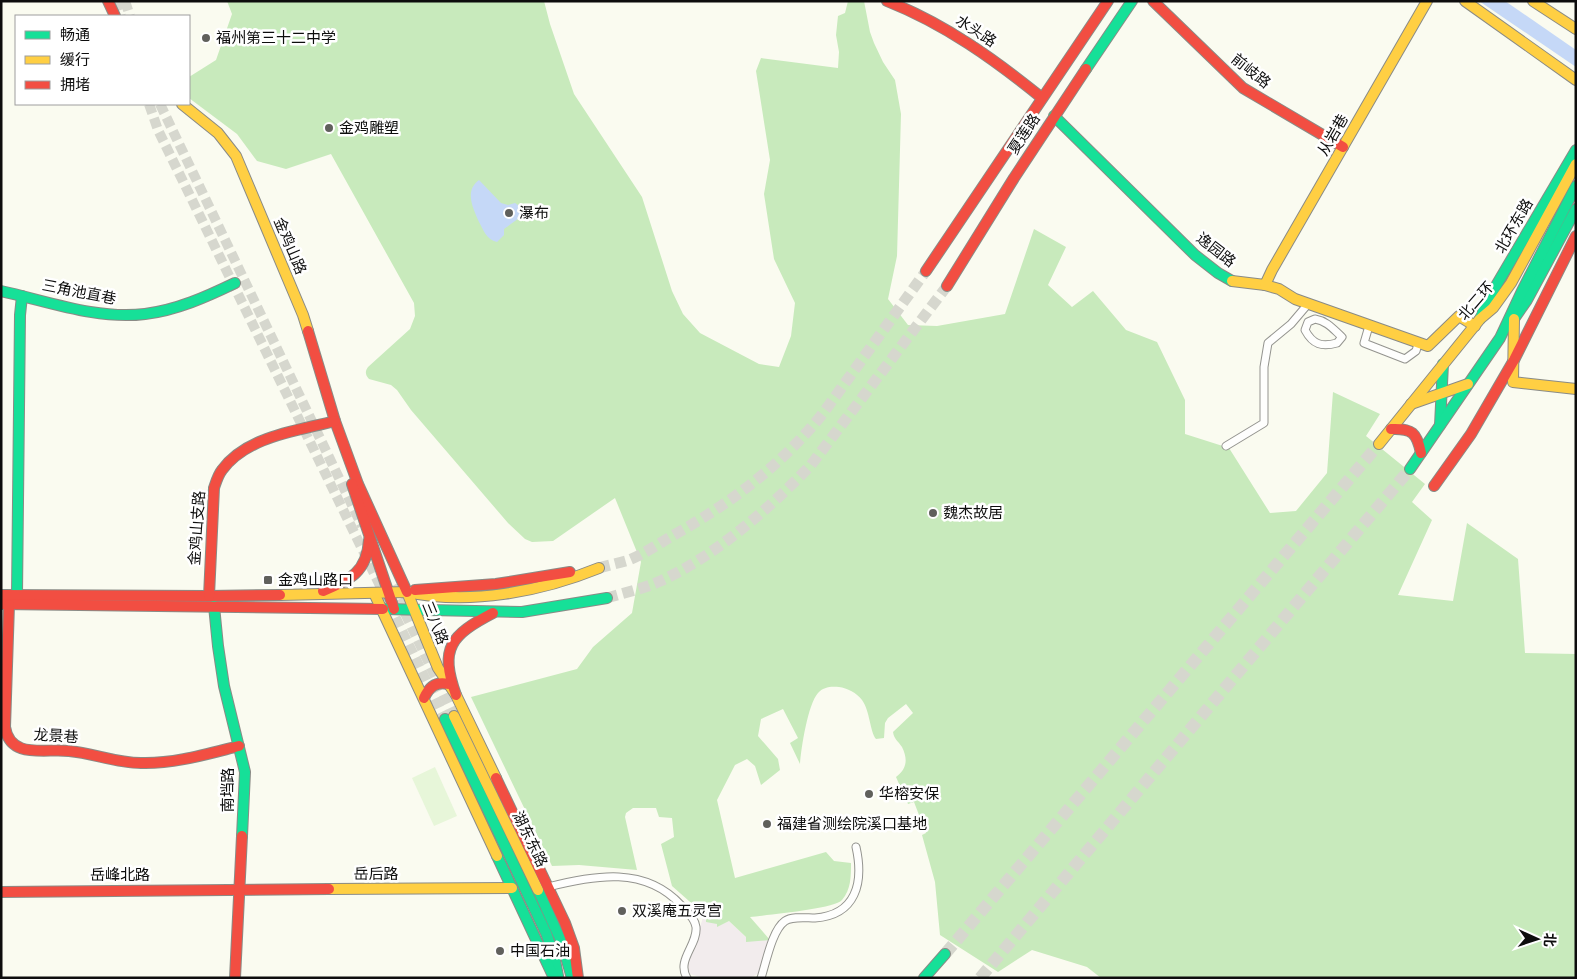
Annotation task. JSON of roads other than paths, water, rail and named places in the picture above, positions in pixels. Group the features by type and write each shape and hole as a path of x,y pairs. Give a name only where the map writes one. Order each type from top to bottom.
{"main road":[{"path":"108,1 115,15"},
{"name":"水头路","path":"887,1 916,12 957,35 1007,69 1042,98"},
{"name":"夏莲路","path":"926,271 1108,1"},
{"name":"夏莲路","path":"947,286 988,217 1132,1"},
{"name":"前岐路","path":"1153,1 1243,88 1343,146"},
{"name":"从岩巷","path":"1265,285 1427,1"},
{"path":"1465,1 1576,80"},
{"path":"1533,1 1576,29"},
{"name":"金鸡山路","path":"183,105 218,133 229,144 236,156 301,310 335,421"},
{"name":"逸园路","path":"1054,116 1202,262 1233,282 1265,285 1279,289 1295,299 1418,344"},
{"name":"北环东路","path":"1478,322 1486,301 1576,150"},
{"name":"北二环","path":"1379,444 1478,322 1494,308 1511,284 1576,164"},
{"path":"1500,338 1576,186"},
{"path":"1410,469 1527,300 1576,208"},
{"path":"1434,486 1471,434 1514,360 1576,236"},
{"name":"三角池直巷","path":"1,291 119,316 162,312 183,306 235,283"},
{"path":"5,604 17,595 20,315 22,296"},
{"path":"1527,300 1540,308"},
{"path":"1418,344 1428,346 1459,316 1478,322"},
{"path":"1514,319 1514,382 1576,389"},
{"path":"1440,425 1443,364"},
{"path":"1411,404 1468,384"},
{"path":"335,421 337,444 367,526 388,593 389,609 424,698 512,888 523,907 554,978"},
{"path":"335,421 358,484 407,592 437,597 501,593 564,581 599,568"},
{"name":"金鸡山支路","path":"209,596 214,488 223,469 240,452 256,443 335,421"},
{"path":"1391,429 1402,428 1410,430 1415,434 1421,453"},
{"path":"317,594 348,580 363,567 369,548 367,526"},
{"name":"三八路","path":"1,595 209,596 407,592 438,668 456,695 548,887 571,940 577,963 578,978"},
{"path":"374,593 389,609"},
{"path":"5,604 522,612 560,608 606,598"},
{"name":"龙景巷","path":"5,604 5,727 7,737 16,745 27,750 74,751 125,762 151,763 198,756 239,746"},
{"name":"南垱路","path":"214,606 215,630 224,692 244,761 245,777 235,978"},
{"path":"456,695 448,672 447,660 449,649 455,638 464,629 494,612"},
{"path":"424,698 426,692 433,685 440,682 448,684"},
{"name":"湖东东路","path":"558,978 554,955 546,933 449,718 547,908 562,943 572,978"},
{"name":"岳后路","path":"239,890 512,888"},
{"name":"岳峰北路","path":"1,892 239,890"},
{"path":"924,978 946,954"}],"street":[{"path":"1226,446 1264,423 1264,367 1268,343 1290,324 1308,304"},
{"path":"1315,319 1322,320 1330,325 1342,338 1337,343 1315,344 1305,330 1308,322 1315,319"},
{"path":"1369,326 1364,343 1405,359 1416,351 1418,344"},
{"path":"761,978 775,934 784,922 796,918 824,916 840,911 849,904 854,894 859,873 856,847"},
{"path":"548,887 582,879 610,876 636,879 661,888 674,898 695,922 696,934 683,966 684,974 687,978"}],"water":[{"path":"1479,1 1505,1 1576,50 1576,67"},
{"path":"479,180 501,203 508,205 515,203 525,210 522,216 504,229 504,235 497,242 490,239 486,234 472,205 472,189"}],"tunnel":[{"path":"116,1 121,15"},
{"path":"125,1 130,15"},
{"path":"149,105 158,130 445,719"},
{"path":"160,105 362,526"},
{"path":"599,568 629,560 651,549 715,510 773,466 824,412 926,271"},
{"path":"607,598 639,589 679,572 720,546 778,498 811,465 947,286"},
{"path":"945,954 1379,444"},
{"path":"980,978 1410,469"},
{"path":"392,586 454,716"}],"place":[{"name":"福州第三十二中学","path":"206,38"},
{"name":"金鸡雕塑","path":"329,128"},
{"name":"瀑布","path":"509,213"},
{"name":"魏杰故居","path":"933,513"},
{"name":"金鸡山路口","path":"268,580"},
{"name":"华榕安保","path":"869,794"},
{"name":"福建省测绘院溪口基地","path":"767,824"},
{"name":"双溪庵五灵宫","path":"622,911"},
{"name":"中国石油","path":"500,951"}]}
